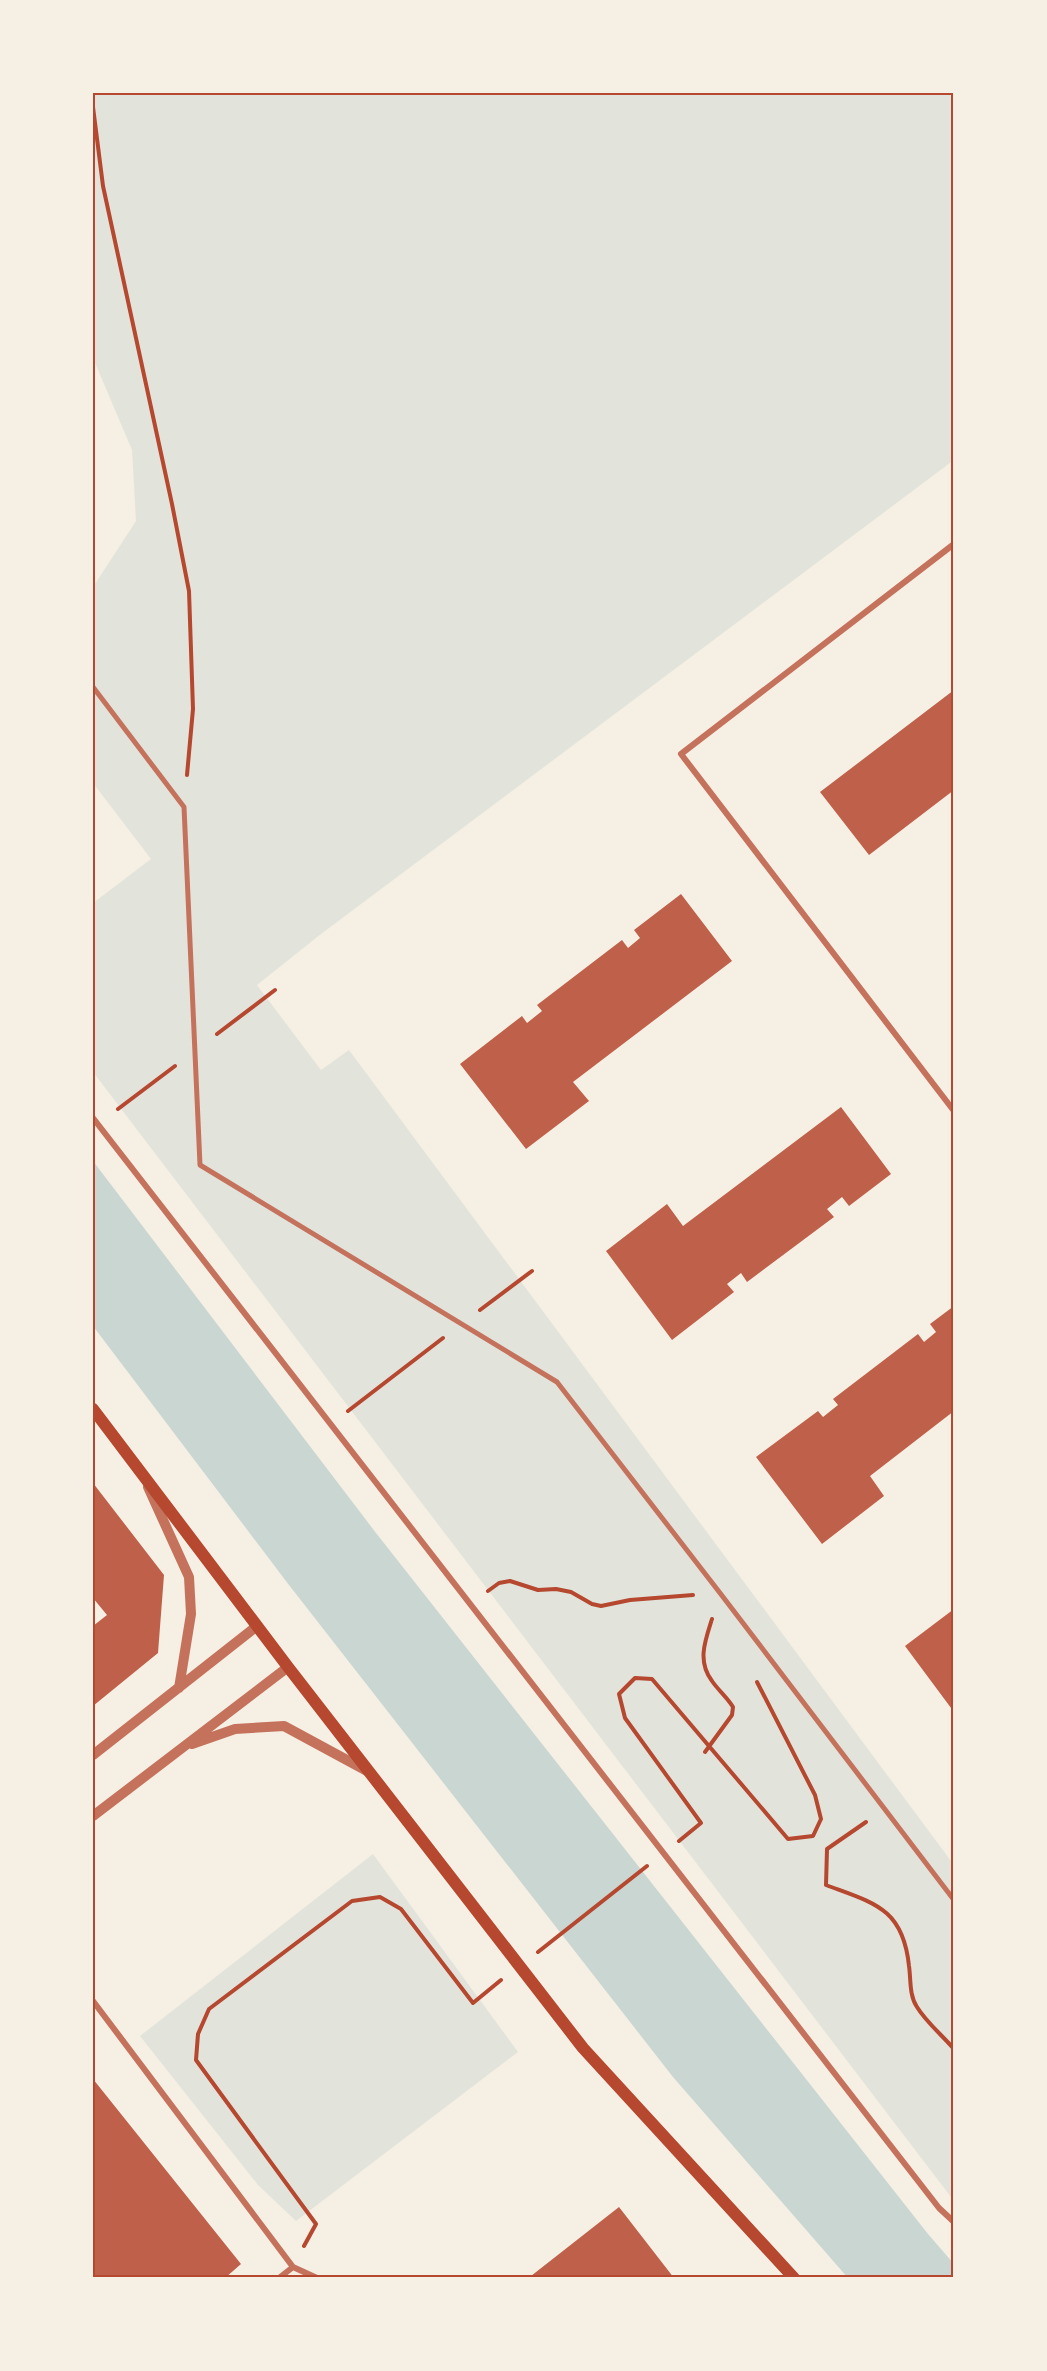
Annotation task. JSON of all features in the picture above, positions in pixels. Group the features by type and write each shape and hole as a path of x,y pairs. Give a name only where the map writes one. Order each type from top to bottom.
{"main road":[{"path":"93,1409 288,1667 583,2048 794,2278"}],"street":[{"path":"954,544 681,754 954,1111"},
{"path":"93,687 184,807 200,1165 557,1382 954,1900"},
{"path":"93,1118 939,2208 954,2223"},
{"path":"142,1473 189,1577 192,1596 190,1630 179,1688"},
{"path":"93,1755 257,1626"},
{"path":"93,1816 288,1667"},
{"path":"183,1747 235,1729 284,1726 369,1772"},
{"path":"93,2001 293,2266 317,2278"},
{"path":"279,2278 293,2266"}],"path":[{"path":"93,107 102,186 170,493 189,591 193,709 184,807"},
{"path":"348,1411 532,1271"},
{"path":"488,1591 499,1583 510,1581 538,1590 556,1589 571,1592 592,1604 601,1606 630,1600 720,1593 704,1641 702,1656 705,1670 733,1707 732,1714 705,1752"},
{"path":"674,1845 701,1823 625,1718 619,1694 635,1678 652,1678 788,1839 813,1836 821,1819 815,1795 752,1672"},
{"path":"885,1809 827,1849 826,1885 877,1904 888,1914 907,1947 912,1993 916,2006 954,2049"},
{"path":"537,1953 656,1859"},
{"path":"293,2266 316,2224 196,2060 198,2034 209,2009 352,1900 380,1897 401,1909 473,2003 509,1974"}],"shaded area":[{"path":"93,93 954,93 954,460 321,934 257,985 321,1070 349,1050 954,1865 954,2201 93,1072 93,903 151,859 93,783 93,587 136,521 132,450 93,358"},
{"path":"93,1161 376,1533 954,2264 954,2278 848,2278 673,2077 289,1585 93,1326"},
{"path":"373,1854 518,2052 296,2221 258,2185 140,2036"}],"building":[{"path":"954,690 954,790 869,855 820,792"},
{"path":"681,894 732,961 573,1082 589,1101 526,1149 460,1064 522,1016 527,1023 542,1011 537,1005 622,940 628,948 640,938 634,930"},
{"path":"841,1107 891,1174 849,1206 842,1197 827,1209 834,1217 747,1282 741,1273 727,1284 734,1292 672,1340 606,1251 667,1204 683,1226"},
{"path":"954,1306 954,1411 870,1476 884,1496 822,1544 756,1457 818,1411 823,1417 838,1405 833,1399 918,1334 924,1342 936,1332 930,1324"},
{"path":"93,1483 164,1575 158,1653 93,1706 93,1626 107,1615 93,1598"},
{"path":"954,1609 954,1712 905,1646"},
{"path":"93,2079 241,2264 225,2278 93,2278"},
{"path":"619,2207 674,2278 533,2278 531,2276"}]}
